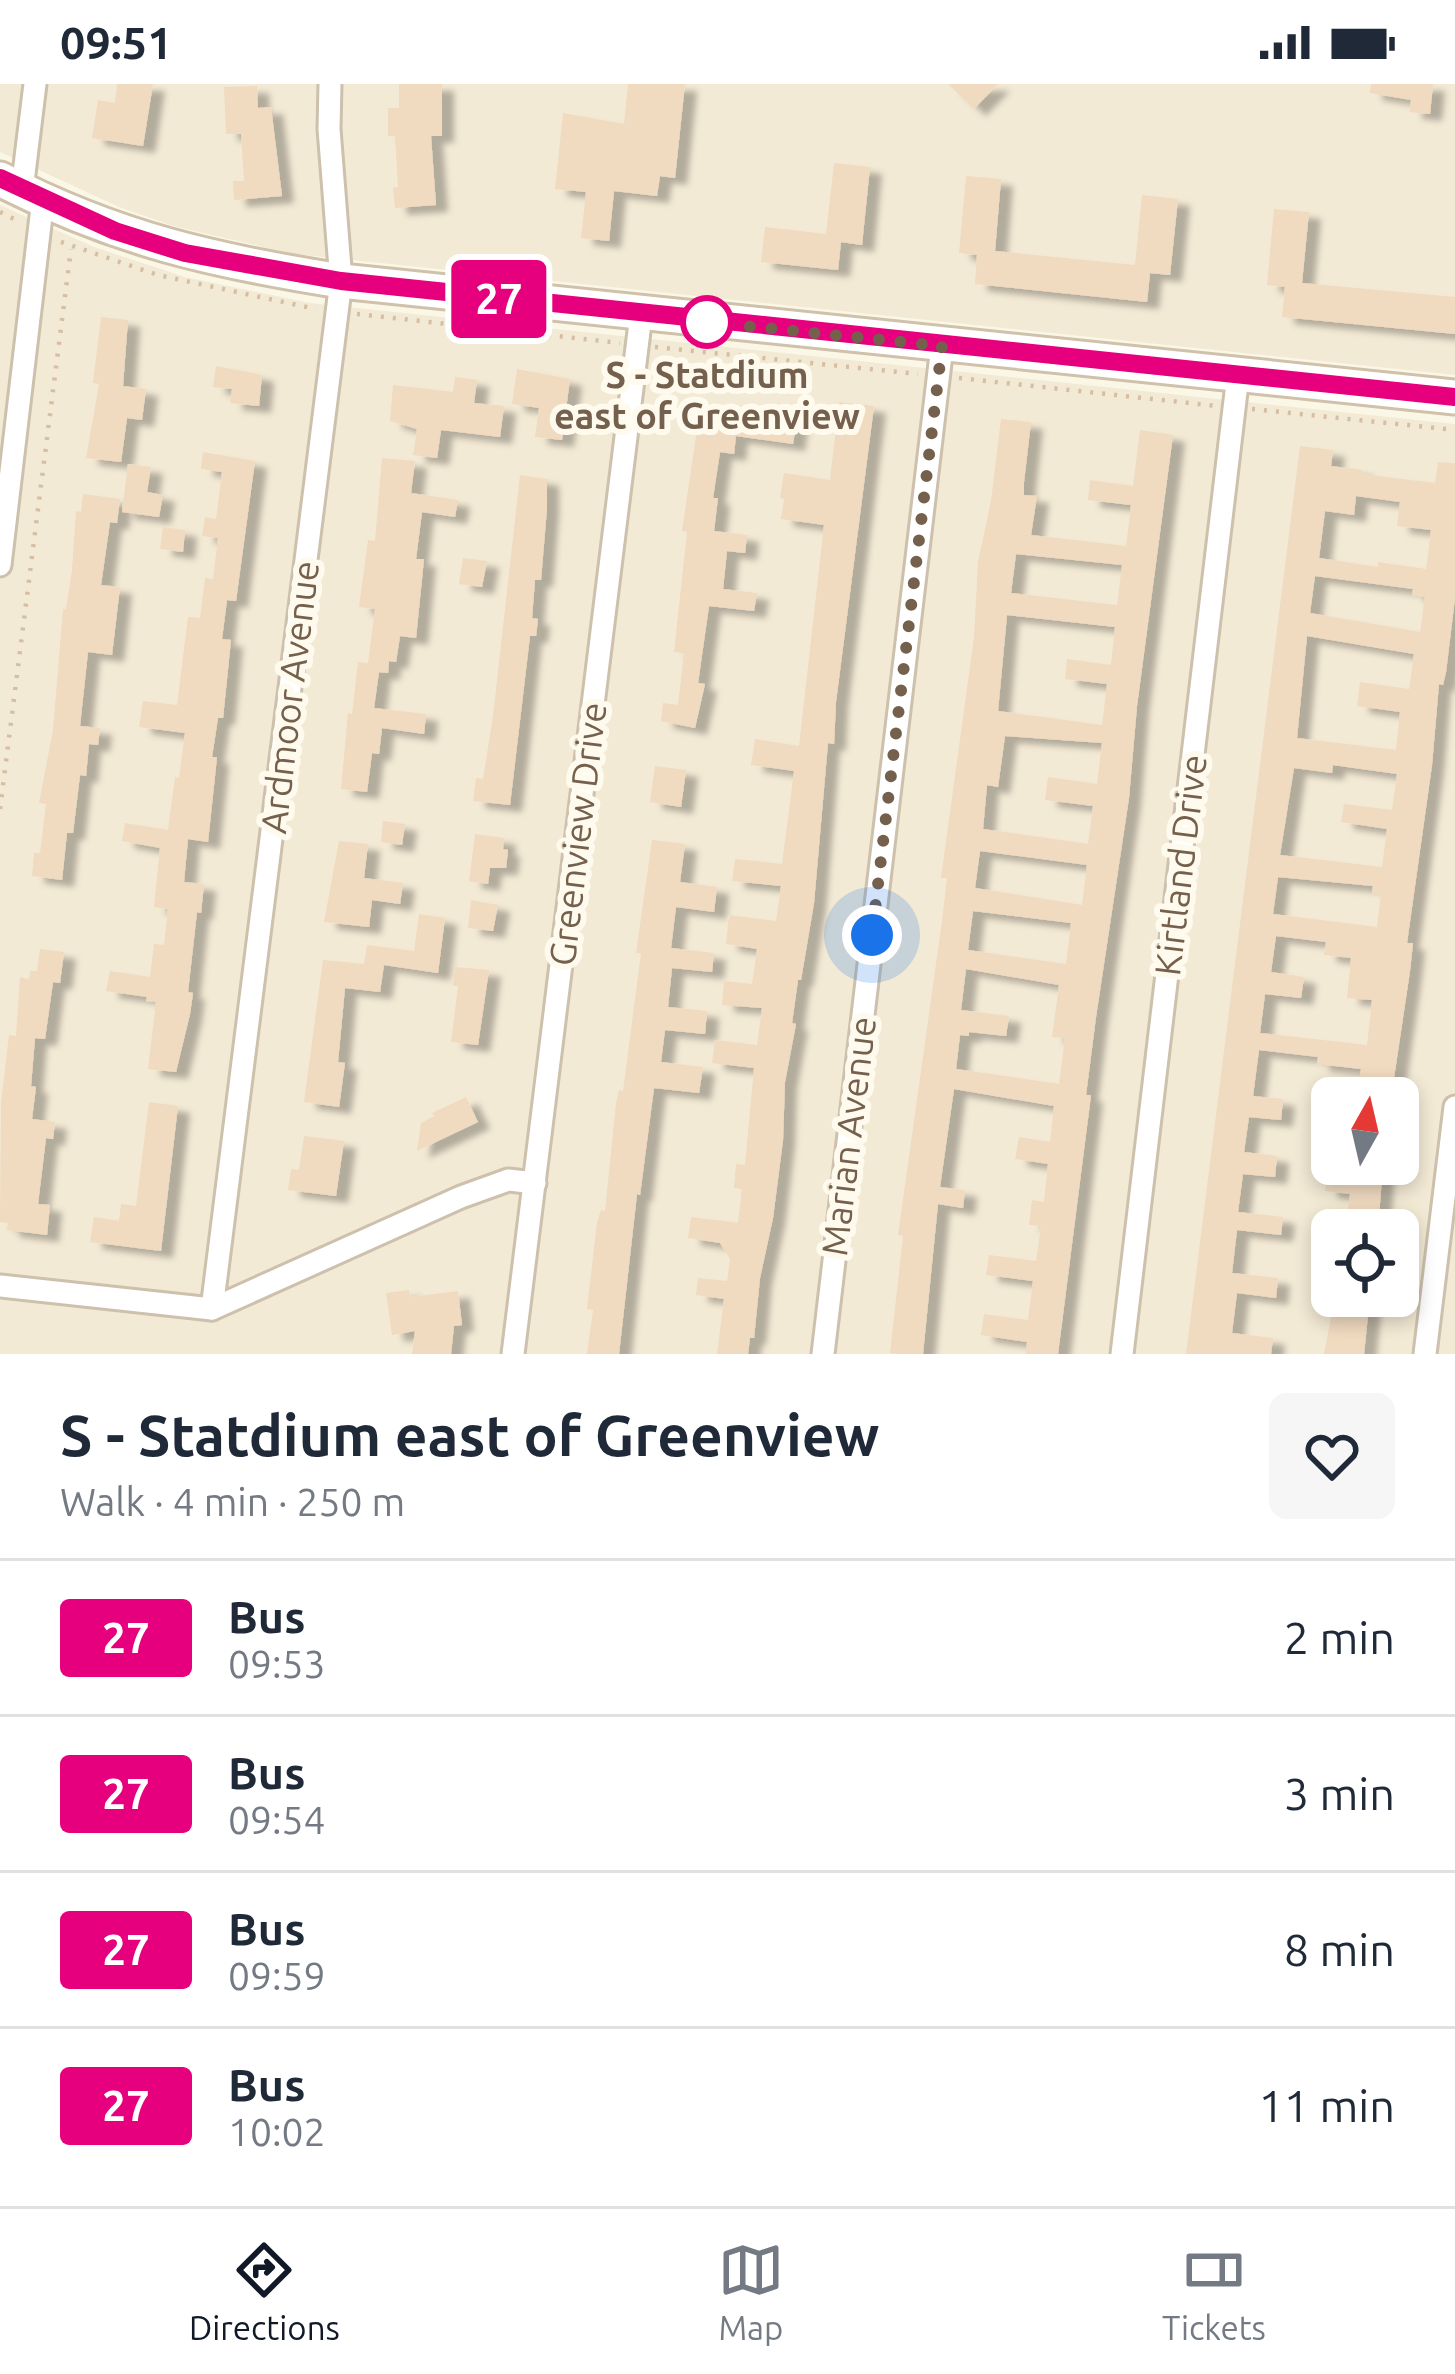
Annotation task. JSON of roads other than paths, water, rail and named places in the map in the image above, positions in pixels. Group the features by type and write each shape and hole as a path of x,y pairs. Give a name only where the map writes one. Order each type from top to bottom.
{"main road":[{"path":"22,189 115,231 185,253 341,281 1455,397"}],"street":[{"path":"0,565 22,189 35,84"},
{"name":"Ardmoor Avenue","path":"212,1310 341,281 330,84"},
{"name":"Greenview Drive","path":"514,1354 641,315"},
{"name":"Marian Avenue","path":"823,1354 942,346"},
{"name":"Kirtland Drive","path":"1122,1354 1238,375"},
{"path":"1425,1354 1455,1107"},
{"path":"0,1286 212,1310 461,1197 508,1180 535,1183"}],"place":[{"name":"S - Statdium east of Greenview","path":"707,322"}]}
